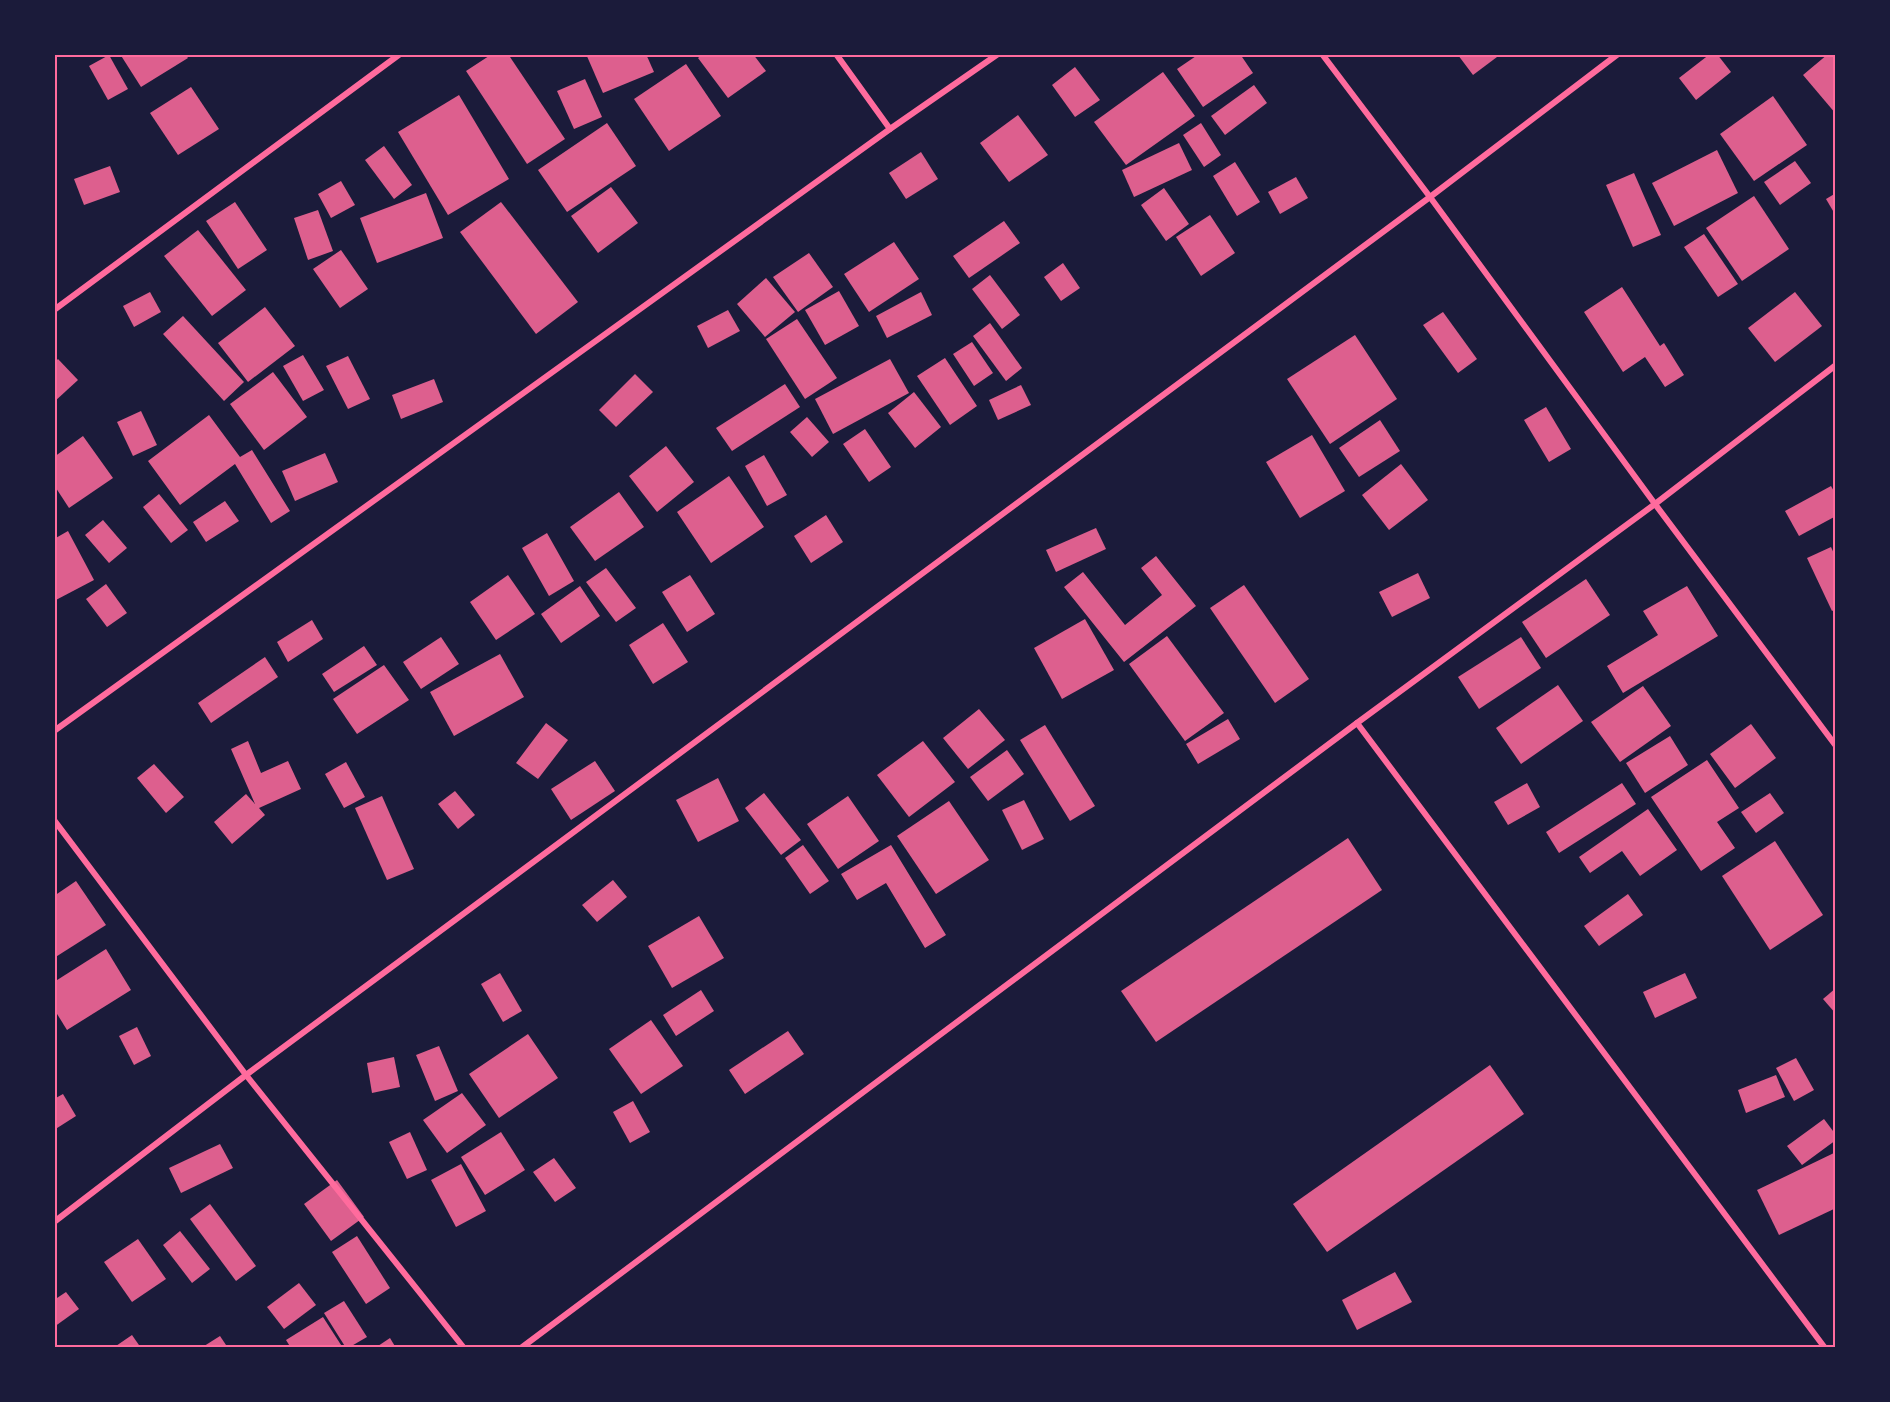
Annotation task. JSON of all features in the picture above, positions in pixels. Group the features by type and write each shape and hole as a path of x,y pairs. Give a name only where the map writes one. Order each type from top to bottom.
{"street":[{"path":"54,310 400,54"},
{"path":"836,54 890,129"},
{"path":"54,731 890,129 998,54"},
{"path":"1322,54 1836,746"},
{"path":"54,1222 246,1075 1430,197 1618,54"},
{"path":"521,1348 1357,723 1655,504 1836,365"},
{"path":"1357,723 1825,1348"},
{"path":"54,820 246,1075 464,1348"}],"building":[{"path":"120,54 185,54 188,58 141,87"},
{"path":"492,54 508,54 565,139 527,164 466,71"},
{"path":"586,54 646,54 654,72 603,93"},
{"path":"703,54 753,54 766,71 728,98 698,58"},
{"path":"1199,54 1240,54 1253,73 1203,107 1177,69"},
{"path":"1501,54 1473,75 1458,55"},
{"path":"1710,54 1717,54 1731,72 1696,100 1679,78"},
{"path":"1828,54 1836,54 1836,114 1803,75"},
{"path":"109,55 128,89 108,100 89,66"},
{"path":"686,64 721,116 669,151 634,99"},
{"path":"1075,67 1100,100 1075,117 1052,85"},
{"path":"1163,72 1195,116 1126,165 1094,122"},
{"path":"585,79 602,117 574,129 557,91"},
{"path":"1254,85 1267,103 1225,135 1211,116"},
{"path":"191,87 219,129 178,155 150,113"},
{"path":"459,95 509,179 448,215 398,132"},
{"path":"1773,96 1807,145 1754,181 1720,134"},
{"path":"1018,115 1048,155 1009,182 980,143"},
{"path":"607,123 636,166 567,212 538,170"},
{"path":"1201,123 1221,155 1204,167 1183,135"},
{"path":"1179,143 1192,170 1134,197 1122,170"},
{"path":"384,146 412,185 394,199 365,160"},
{"path":"1717,150 1738,193 1674,226 1652,183"},
{"path":"921,152 938,179 906,199 889,173"},
{"path":"1795,161 1811,183 1780,205 1764,182"},
{"path":"1235,162 1260,202 1237,216 1213,176"},
{"path":"110,166 120,192 84,205 74,179"},
{"path":"1634,173 1661,235 1633,247 1606,185"},
{"path":"1296,177 1308,198 1280,214 1268,192"},
{"path":"341,181 355,205 331,218 318,194"},
{"path":"611,187 638,223 598,253 571,216"},
{"path":"1164,188 1189,224 1166,241 1141,205"},
{"path":"426,193 443,238 377,263 360,218"},
{"path":"1836,193 1836,216 1826,199"},
{"path":"1754,196 1789,249 1742,281 1706,228"},
{"path":"235,202 267,250 238,269 206,221"},
{"path":"501,202 578,302 536,334 460,232"},
{"path":"318,210 333,251 308,260 294,218"},
{"path":"1210,215 1235,253 1201,276 1176,237"},
{"path":"1004,221 1020,243 969,278 953,256"},
{"path":"198,230 246,290 212,316 164,256"},
{"path":"1704,234 1738,284 1718,297 1684,247"},
{"path":"894,242 919,279 869,312 844,274"},
{"path":"341,250 368,289 340,308 313,269"},
{"path":"809,253 833,287 798,312 773,277"},
{"path":"1063,263 1080,288 1061,301 1044,277"},
{"path":"990,275 1020,315 1002,329 972,289"},
{"path":"766,278 795,312 765,337 737,304"},
{"path":"1622,287 1660,346 1664,343 1684,375 1665,387 1645,357 1623,372 1584,312"},
{"path":"839,291 859,326 825,345 805,310"},
{"path":"150,292 161,312 134,327 123,306"},
{"path":"921,292 932,315 887,338 876,316"},
{"path":"1795,292 1822,326 1775,362 1748,328"},
{"path":"265,307 295,346 248,382 218,343"},
{"path":"728,310 740,331 708,348 697,326"},
{"path":"1443,312 1477,359 1458,373 1423,325"},
{"path":"183,316 244,382 224,401 163,334"},
{"path":"797,319 837,378 805,399 766,339"},
{"path":"990,323 1022,368 1006,381 973,336"},
{"path":"1355,335 1397,399 1330,444 1287,379"},
{"path":"972,342 993,373 974,386 953,354"},
{"path":"303,355 324,390 303,401 283,366"},
{"path":"348,356 370,399 348,409 326,366"},
{"path":"945,358 977,406 950,425 917,376"},
{"path":"58,359 78,380 54,402 54,363"},
{"path":"890,359 909,393 833,434 815,399"},
{"path":"273,372 307,417 264,450 230,404"},
{"path":"635,374 653,392 616,427 599,410"},
{"path":"434,379 443,402 401,419 392,395"},
{"path":"785,384 800,407 732,451 716,428"},
{"path":"1021,385 1031,405 998,420 989,400"},
{"path":"914,392 941,427 915,448 888,413"},
{"path":"1546,407 1571,449 1549,462 1524,420"},
{"path":"141,411 157,445 133,456 117,422"},
{"path":"209,415 240,457 252,450 290,511 271,523 235,464 180,505 148,461"},
{"path":"807,417 829,442 812,457 790,432"},
{"path":"1380,420 1400,451 1359,477 1339,448"},
{"path":"865,429 891,467 869,482 843,444"},
{"path":"1312,435 1345,491 1300,518 1266,462"},
{"path":"83,436 113,478 69,508 54,485 54,457"},
{"path":"666,446 694,482 657,512 629,476"},
{"path":"325,453 338,482 295,501 282,471"},
{"path":"764,455 787,495 767,506 745,466"},
{"path":"1401,464 1428,500 1389,530 1362,495"},
{"path":"729,476 764,527 711,563 677,512"},
{"path":"1831,486 1836,495 1836,516 1799,536 1785,511"},
{"path":"619,492 644,527 595,561 570,527"},
{"path":"159,494 188,530 171,543 143,507"},
{"path":"225,501 239,521 206,542 193,522"},
{"path":"826,515 843,542 811,563 794,536"},
{"path":"103,520 127,548 109,563 85,535"},
{"path":"1096,528 1106,549 1056,572 1046,550"},
{"path":"68,531 94,580 54,601 54,539"},
{"path":"547,533 574,581 549,596 522,548"},
{"path":"1831,547 1836,558 1836,609 1832,611 1807,558"},
{"path":"1156,556 1196,606 1124,662 1064,587 1083,572 1125,625 1162,595 1141,568"},
{"path":"606,568 636,608 616,622 586,582"},
{"path":"1418,573 1430,598 1392,617 1379,592"},
{"path":"508,575 535,614 496,640 470,602"},
{"path":"690,575 715,614 687,632 662,592"},
{"path":"1586,579 1610,615 1546,658 1522,622"},
{"path":"106,584 127,613 107,627 86,599"},
{"path":"1244,585 1309,679 1275,703 1210,608"},
{"path":"580,586 600,616 561,643 541,614"},
{"path":"1687,586 1718,636 1623,693 1607,666 1658,635 1643,611"},
{"path":"1085,619 1114,670 1062,699 1034,648"},
{"path":"312,620 323,639 288,662 277,642"},
{"path":"663,623 688,662 653,684 629,645"},
{"path":"1167,636 1224,713 1185,741 1129,664"},
{"path":"441,637 459,664 421,689 403,662"},
{"path":"1521,637 1541,668 1479,709 1458,677"},
{"path":"364,646 377,665 334,692 322,674"},
{"path":"500,654 524,697 454,736 430,692"},
{"path":"265,657 278,677 211,723 198,703"},
{"path":"384,665 409,700 357,734 333,699"},
{"path":"1558,685 1583,721 1521,764 1496,728"},
{"path":"1643,686 1671,726 1620,762 1591,722"},
{"path":"979,709 1005,740 968,769 943,738"},
{"path":"1228,719 1240,739 1198,764 1186,744"},
{"path":"546,723 568,740 538,779 516,763"},
{"path":"1751,724 1776,758 1735,788 1710,754"},
{"path":"1045,725 1095,806 1070,821 1020,740"},
{"path":"1670,736 1688,765 1645,793 1626,763"},
{"path":"248,741 261,773 288,761 301,789 259,808 265,815 232,844 214,822 246,794 255,804 231,749"},
{"path":"923,741 955,782 909,817 877,775"},
{"path":"1007,750 1024,774 988,801 970,777"},
{"path":"1707,760 1739,808 1717,822 1735,848 1701,871 1651,797"},
{"path":"595,761 615,791 571,820 551,789"},
{"path":"346,762 365,797 344,808 325,774"},
{"path":"154,764 184,797 166,813 137,778"},
{"path":"718,778 739,821 698,842 676,800"},
{"path":"1527,783 1540,807 1508,825 1494,802"},
{"path":"1622,783 1636,804 1559,853 1546,832"},
{"path":"455,791 475,815 458,829 438,804"},
{"path":"764,793 801,840 781,855 745,808"},
{"path":"1770,793 1784,813 1756,833 1741,812"},
{"path":"382,796 414,869 387,880 355,808"},
{"path":"848,796 879,841 838,869 807,824"},
{"path":"1024,800 1044,839 1022,850 1002,810"},
{"path":"949,801 989,860 936,894 897,836"},
{"path":"1648,809 1677,850 1640,876 1622,851 1590,873 1579,857"},
{"path":"1348,838 1382,890 1156,1042 1121,991"},
{"path":"1775,841 1823,915 1770,950 1722,876"},
{"path":"803,845 829,881 810,894 785,858"},
{"path":"891,845 946,935 925,948 886,883 857,900 841,874"},
{"path":"613,880 627,897 597,922 582,905"},
{"path":"76,881 106,925 54,958 54,896"},
{"path":"1628,894 1643,915 1599,946 1584,926"},
{"path":"699,916 724,958 672,988 648,946"},
{"path":"106,949 131,990 67,1030 54,1009 54,982"},
{"path":"500,973 522,1011 503,1022 481,984"},
{"path":"1685,973 1697,998 1655,1018 1643,992"},
{"path":"1836,988 1836,1014 1823,999"},
{"path":"701,990 714,1011 676,1036 663,1015"},
{"path":"651,1020 683,1066 641,1094 609,1049"},
{"path":"137,1027 151,1056 134,1065 119,1036"},
{"path":"788,1031 804,1054 745,1094 729,1070"},
{"path":"528,1034 558,1078 499,1118 469,1074"},
{"path":"439,1046 458,1091 435,1101 416,1055"},
{"path":"394,1057 400,1087 372,1093 367,1063"},
{"path":"1796,1058 1814,1090 1794,1101 1776,1068"},
{"path":"1490,1065 1524,1114 1327,1252 1293,1204"},
{"path":"1776,1075 1785,1097 1746,1113 1738,1090"},
{"path":"462,1093 486,1125 447,1153 423,1120"},
{"path":"63,1094 76,1116 54,1130 54,1099"},
{"path":"633,1101 650,1132 630,1143 613,1112"},
{"path":"1824,1119 1836,1135 1836,1140 1802,1165 1787,1146"},
{"path":"410,1132 427,1170 407,1179 389,1142"},
{"path":"501,1132 525,1170 485,1195 461,1157"},
{"path":"220,1144 233,1168 181,1193 169,1168"},
{"path":"1836,1152 1836,1208 1779,1235 1757,1190"},
{"path":"554,1158 576,1188 555,1202 533,1172"},
{"path":"461,1164 486,1211 456,1227 431,1180"},
{"path":"337,1180 364,1217 331,1241 304,1204"},
{"path":"210,1204 256,1266 236,1281 190,1219"},
{"path":"180,1231 210,1269 192,1283 163,1245"},
{"path":"357,1236 390,1288 366,1304 332,1252"},
{"path":"138,1239 166,1279 132,1302 104,1262"},
{"path":"1395,1272 1412,1302 1357,1330 1342,1300"},
{"path":"299,1283 316,1305 284,1329 267,1307"},
{"path":"66,1292 79,1309 54,1327 54,1300"},
{"path":"344,1301 367,1337 348,1348 324,1313"},
{"path":"323,1317 343,1348 291,1348 286,1340"},
{"path":"132,1335 141,1348 113,1348"},
{"path":"220,1336 228,1348 201,1348"},
{"path":"390,1338 396,1348 375,1348"}]}
